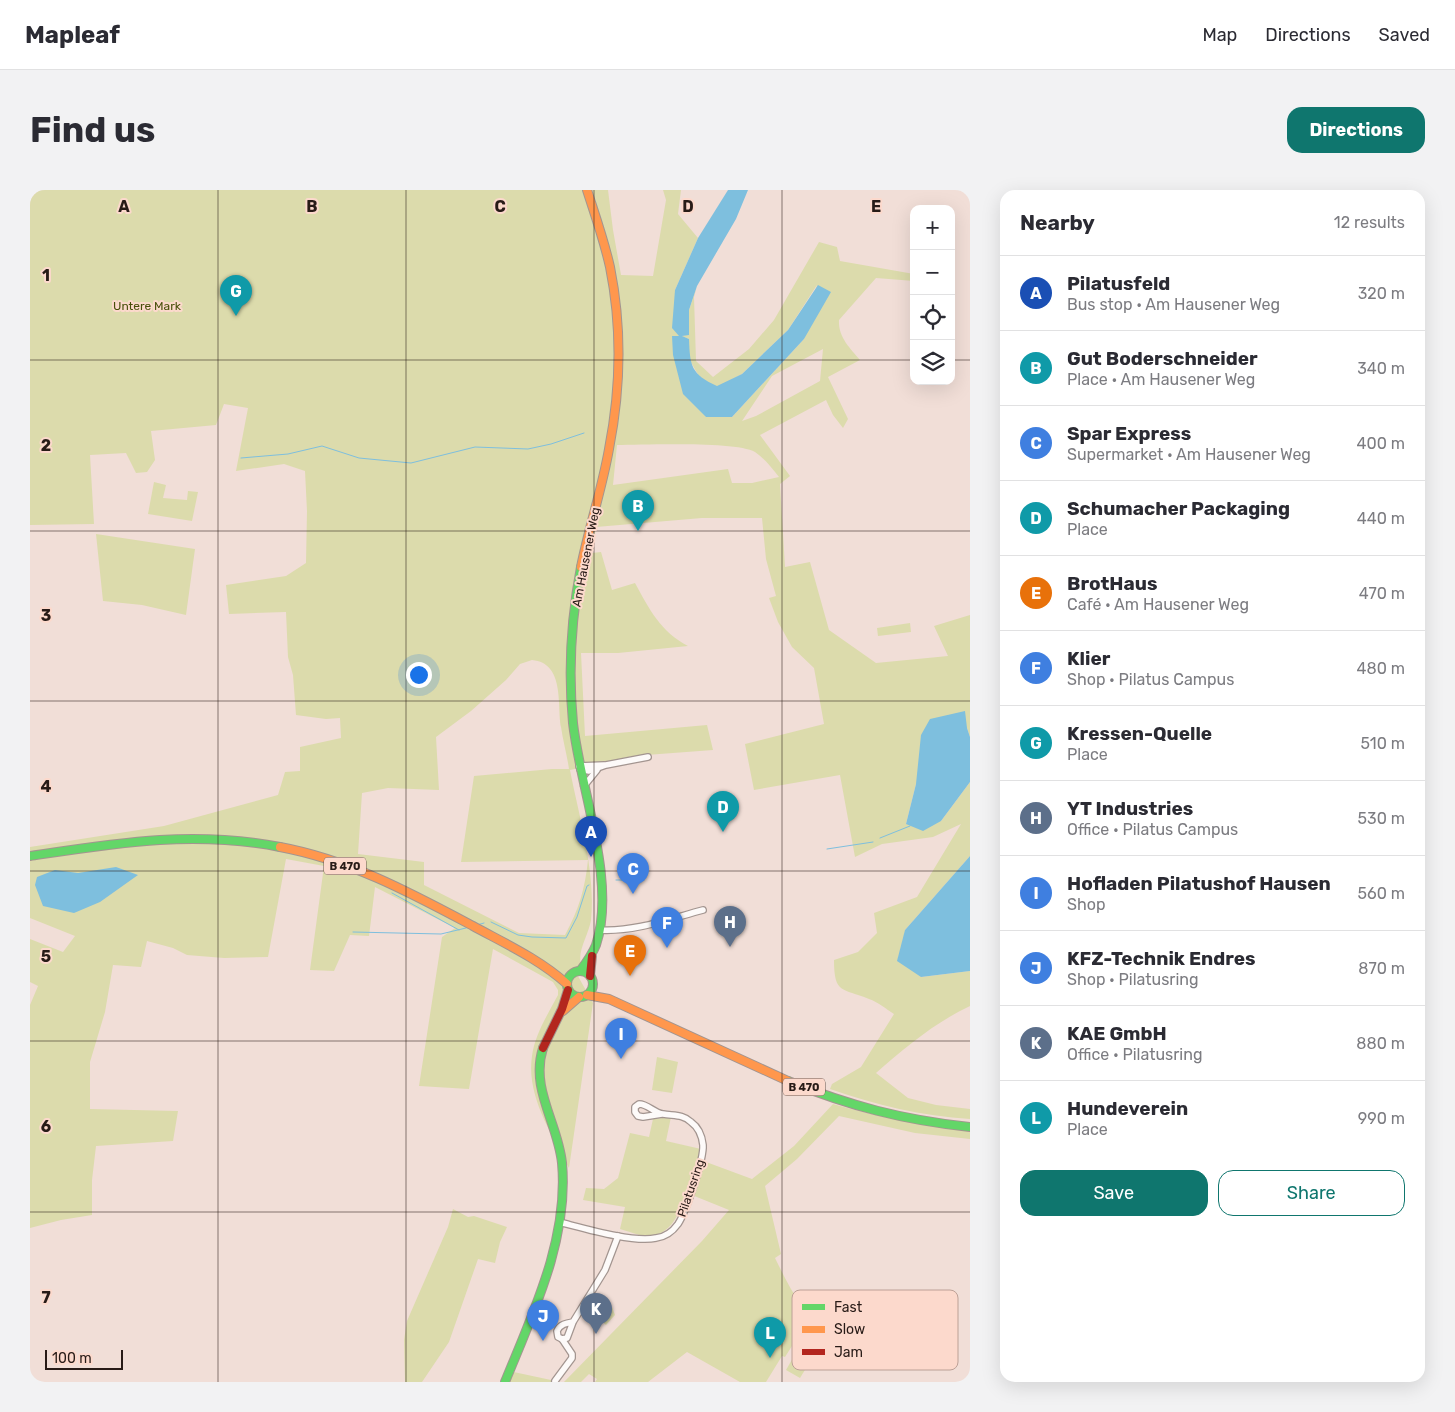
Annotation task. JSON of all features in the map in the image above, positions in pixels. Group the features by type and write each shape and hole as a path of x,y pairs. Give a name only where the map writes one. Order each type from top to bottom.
{"main road":[{"name":"Am Hausener Weg","path":"587,190 603,240 611,276 617,315 619,362 610,446 576,595 571,650 571,699 580,767 600,873 602,904 600,930 593,952"},
{"name":"B 470","path":"30,856 136,841 179,838 250,842 304,852 367,873 418,897 547,968 567,987"},
{"path":"505,1382 552,1253 564,1187 560,1144 545,1107 540,1085 540,1061 544,1041 561,1012 572,974 580,971 593,952"},
{"path":"561,1012 592,989 593,985 590,976 593,952"},
{"name":"B 470","path":"547,968 572,974"},
{"path":"580,971 590,976"},
{"name":"B 470","path":"593,985 609,999 691,1039 798,1085 851,1105 921,1121 970,1127"},
{"path":"567,987 574,996 583,996"},
{"name":"B 470","path":"583,996 609,999"}],"street":[{"path":"580,767 606,765 648,757"},
{"path":"580,767 589,771 606,765"},
{"path":"584,786 598,769"},
{"path":"600,930 643,926 702,910"},
{"name":"Pilatusring","path":"559,1222 618,1236 647,1239 662,1237 674,1229 679,1222 690,1194 702,1154 702,1138 698,1130 687,1119 672,1114 662,1114"},
{"path":"562,1339 567,1338 573,1322 605,1270 618,1236"},
{"path":"555,1381 572,1358 562,1339 558,1337 558,1328 566,1323 573,1322"}],"green space":[{"name":"Untere Mark","path":"30,190 608,190 621,275 653,276 666,200 663,190 681,190 678,214 698,238 675,290 680,336 672,336 706,417 732,417 804,339 817,285 788,330 742,374 717,387 700,378 689,359 689,339 681,336 689,334 689,310 697,286 694,297 696,361 713,377 749,349 774,320 819,242 837,247 840,261 910,273 910,281 876,278 839,320 840,332 860,360 828,377 848,419 843,428 833,415 826,400 760,435 790,476 780,484 785,567 810,562 829,630 876,663 948,656 934,626 970,615 970,737 967,728 916,784 906,824 941,821 970,782 970,856 905,930 921,977 970,971 970,1006 932,1028 876,1073 908,1098 936,1105 970,1109 970,1119 899,1109 830,1089 832,1084 861,1067 894,1014 872,1000 841,988 834,971 834,960 858,952 877,933 874,913 917,897 961,824 933,837 882,844 855,857 840,775 754,790 745,744 824,724 814,668 792,647 778,622 769,598 776,596 766,559 762,518 702,518 596,527 592,553 601,552 612,590 635,583 651,611 663,627 688,646 618,653 581,653 585,736 707,725 713,750 633,756 570,770 586,845 589,864 591,883 592,902 591,920 582,948 581,964 574,969 593,1003 569,1168 542,1114 533,1086 531,1071 536,1040 542,1024 558,995 558,990 553,982 493,949 469,1089 419,1086 442,937 455,928 375,887 369,936 350,935 334,971 310,970 324,866 286,859 268,957 224,958 187,955 173,948 147,941 141,967 113,965 105,1012 90,1062 90,1109 178,1111 173,1141 96,1146 92,1180 92,1215 30,1228 30,1005 38,986 30,982 30,939 63,952 75,936 30,918 30,847 164,826 278,795 285,772 300,771 300,747 341,738 340,718 326,719 296,715 293,675 288,657 286,612 229,614 226,585 286,576 306,563 307,511 305,471 284,464 236,471 248,408 224,404 216,425 151,431 155,460 147,472 136,473 126,453 90,455 94,524 30,525","holes":["823,349 820,381 756,416 742,421 772,376","617,445 710,445 745,449 758,454 779,477 752,483 732,483 728,469 613,485","532,660 543,663 555,677 559,697 561,727 569,769 474,776 461,862 588,860 581,899 565,935 519,933 424,885 424,862 358,854 362,793 388,788 439,790 436,737 471,711 506,680 520,664"]},
{"path":"154,482 166,485 163,498 187,500 188,491 198,492 192,521 148,514"},
{"path":"96,534 195,549 186,615 142,605 103,601"},
{"path":"910,623 911,632 878,636 877,628"},
{"path":"657,1057 678,1062 672,1093 652,1090"},
{"path":"833,1104 901,1120 970,1131 970,1139 915,1133 839,1116 797,1159 765,1186 781,1254 775,1258 792,1290 792,1346 785,1357 782,1356 766,1382 740,1382 687,1352 648,1382 595,1382 597,1379 589,1374 581,1382 564,1382 702,1241 729,1210 687,1193 673,1222 663,1232 647,1236 620,1229 625,1207 583,1200 586,1188 604,1189 618,1178 630,1133 649,1137 653,1119 671,1117 666,1141 701,1149 698,1159 752,1179 794,1146"},
{"path":"453,1209 468,1217 474,1216 507,1227 500,1242 495,1263 478,1259 449,1342 422,1382 405,1382 404,1340 407,1321 448,1227"},
{"path":"594,1295 602,1303 601,1308 603,1310 612,1307 615,1315 606,1325 588,1308"},
{"path":"792,1360 792,1370 805,1370 800,1378 786,1370"},
{"path":"509,1371 551,1380 553,1382 505,1382"}],"water":[{"path":"728,190 748,190 736,219 697,286 689,310 689,335 682,336 689,339 691,363 697,373 708,382 717,386 742,374 788,330 818,285 831,292 804,339 732,417 706,417 683,394 673,355 672,336 679,336 672,328 675,290 698,238"},
{"path":"965,711 970,737 970,782 941,821 923,831 906,824 916,784 921,735 930,719"},
{"path":"970,856 970,971 921,977 897,961 905,930"},
{"path":"116,867 138,875 100,902 74,913 43,906 35,885 37,877 55,870 78,873"}],"waterway":[{"path":"241,458 288,454 322,446 359,458 411,463 475,447 528,449 551,444 584,433"},
{"path":"880,838 910,826"},
{"path":"827,849 873,842"},
{"path":"616,880 644,880"},
{"path":"491,922 518,935 566,938 577,917 587,886 589,885"},
{"path":"392,893 459,930"},
{"path":"477,925 484,923"},
{"path":"353,932 441,934 466,928"}],"traffic: fast":[{"path":"580,971 591,956 596,945 601,920 602,893 600,864 577,749 571,704 571,645 581,567"},
{"path":"30,856 155,840 216,839 280,847"},
{"path":"580,971 589,975 593,984 589,993 580,997 571,993 567,984 571,975 580,971"},
{"path":"505,1382 547,1275 560,1220 563,1191 562,1163 560,1148 542,1092 540,1063 543,1048"},
{"path":"788,1081 833,1098 877,1111 970,1127"}],"traffic: slow":[{"path":"581,567 609,449 616,403 619,358 617,312 610,267 587,190"},
{"path":"280,847 331,860 380,879 522,952 567,984"},
{"path":"587,995 609,999 788,1081"},
{"path":"563,1011 579,997"}],"traffic: jam":[{"path":"590,976 592,956"},
{"path":"543,1048 562,1009 568,990"}],"place":[{"name":"Kressen-Quelle","path":"236,316"},
{"name":"Gut Boderschneider","path":"638,531"},
{"name":"Schumacher Packaging","path":"723,832"},
{"name":"Pilatusfeld","path":"591,857"},
{"name":"Spar Express","path":"633,894"},
{"name":"YT Industries","path":"730,947"},
{"name":"Klier","path":"667,948"},
{"name":"BrotHaus","path":"630,976"},
{"name":"Hofladen Pilatushof Hausen","path":"621,1059"},
{"name":"KAE GmbH","path":"596,1334"},
{"name":"KFZ-Technik Endres","path":"543,1341"},
{"name":"Hundeverein","path":"770,1358"}]}
